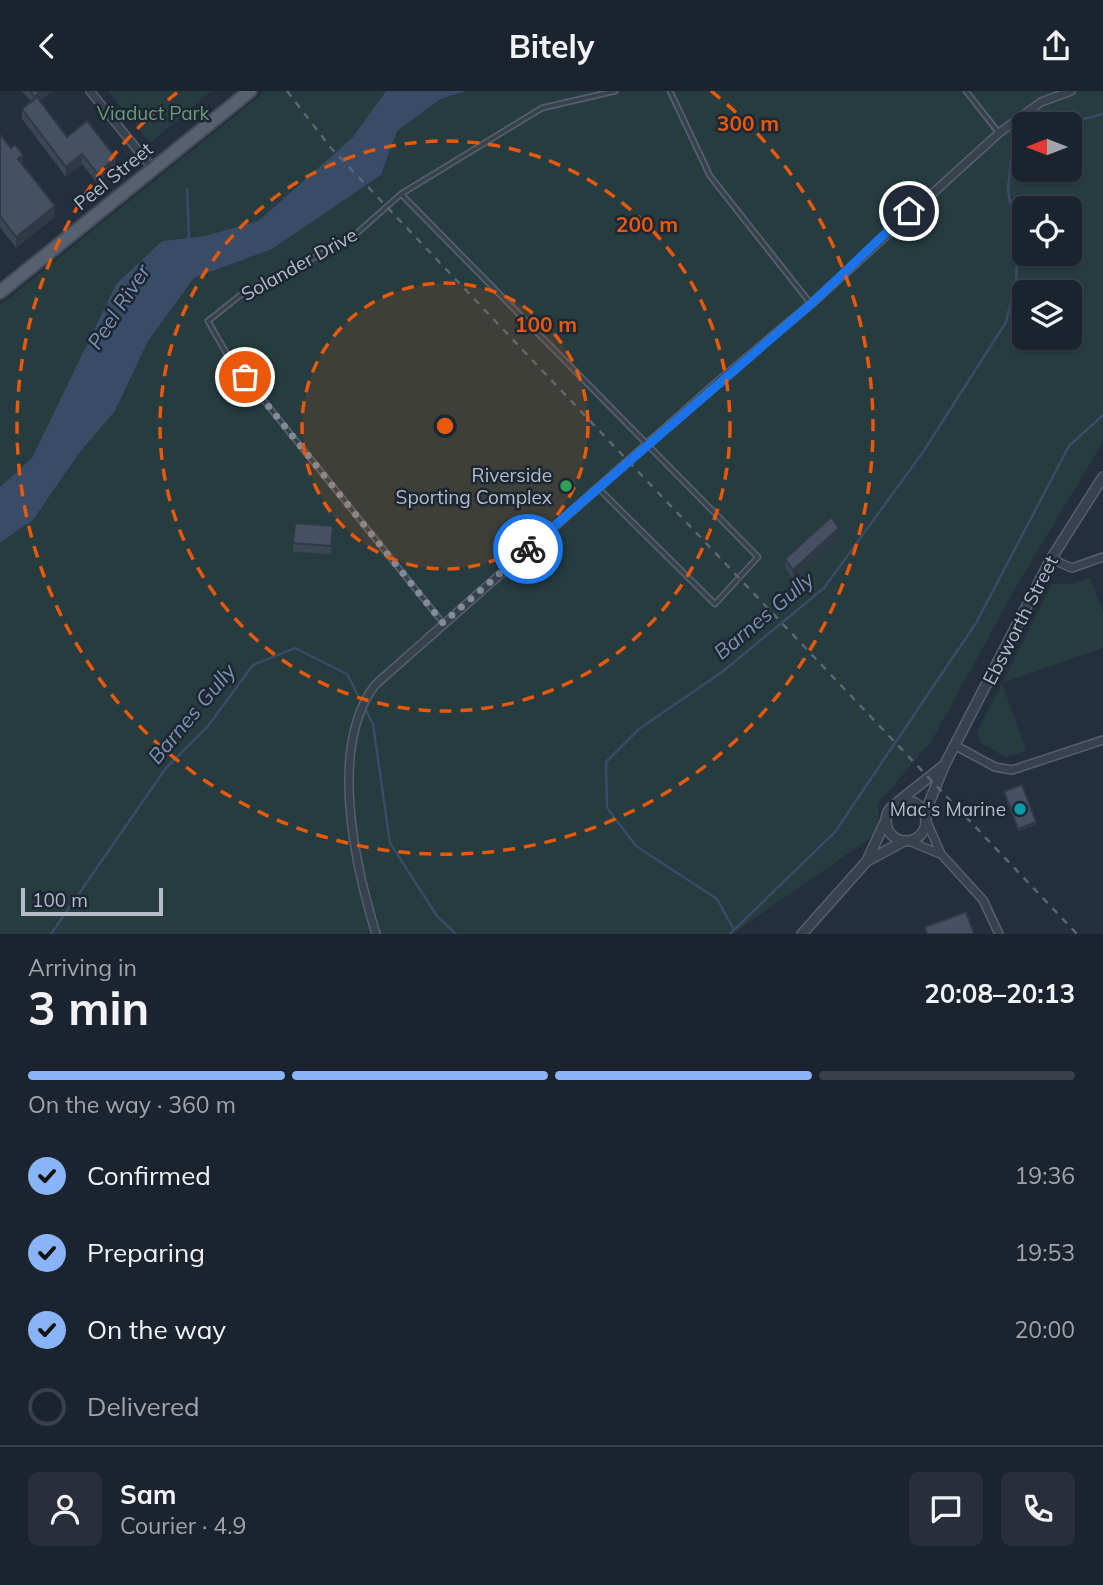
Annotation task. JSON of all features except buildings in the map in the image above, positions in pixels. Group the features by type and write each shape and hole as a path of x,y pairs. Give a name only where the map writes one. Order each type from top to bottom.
{"main road":[{"name":"Peel Street","path":"0,292 250,91"}],"street":[{"path":"90,91 153,169"},
{"path":"376,934 368,908 354,830 348,759 360,709 375,685 645,446 811,304 999,133 1041,102 1071,91"},
{"name":"Ebsworth Street","path":"925,817 944,766 1051,559 1103,477"},
{"path":"1051,559 1072,568 1103,557"},
{"path":"956,745 995,767 1012,770 1103,740"},
{"name":"Ebsworth Street","path":"899,801 944,766"},
{"path":"802,934 867,861 886,822 889,809 899,801 917,804 941,854 983,900 999,934"},
{"path":"867,861 923,831 925,817"},
{"path":"886,822 893,837 941,854"}],"lane":[{"name":"Solander Drive","path":"443,623 228,356 208,321 243,293 356,234 401,194 542,108 615,91"},
{"path":"670,91 710,176 811,304"},
{"path":"966,91 999,133"},
{"path":"401,194 645,446 758,557 715,604 598,488"}],"green space":[{"name":"Viaduct Park","path":"108,91 211,91 150,143"},
{"path":"266,91 386,91 352,138 258,221 205,236 162,241 116,284 32,458 0,487 0,305"},
{"name":"Riverside Sporting Complex","path":"466,91 1103,91 1103,442 1017,585 932,740 878,804 879,832 732,934 0,934 0,543 33,520 80,452 115,411 148,341 194,278 272,249 381,175 397,131 441,99"},
{"path":"1090,577 1103,612 1103,648 1002,683 1026,751 1005,757 981,743 977,732 1052,584 1072,584"}],"water":[{"name":"Peel River","path":"386,91 466,91 441,99 397,131 381,175 272,249 194,278 148,341 115,411 80,452 33,520 0,543 0,487 32,458 116,284 162,241 205,236 258,221 352,138"}],"waterway":[{"name":"Barnes Gully","path":"1082,119 1103,114"},
{"name":"Barnes Gully","path":"730,934 734,930 717,899 636,846 607,808 606,762 639,729 722,672 824,588 923,452 1006,322 1016,280 1018,248 1008,190 1012,156"},
{"path":"187,189 189,238"},
{"path":"735,929 835,832 976,623 1069,446 1103,415"},
{"name":"Barnes Gully","path":"51,934 166,768 208,726 253,665 295,648 347,674 373,724 390,843 437,916 456,934"}],"railway":[{"path":"287,91 331,148 1077,934"}],"way so far":[{"path":"245,377 443,623 528,549"}],"place":[{"name":"Riverside Sporting Complex","path":"566,486"},
{"name":"Mac's Marine","path":"1020,809"}],"route":[{"path":"528,549 811,304 909,211"}]}
